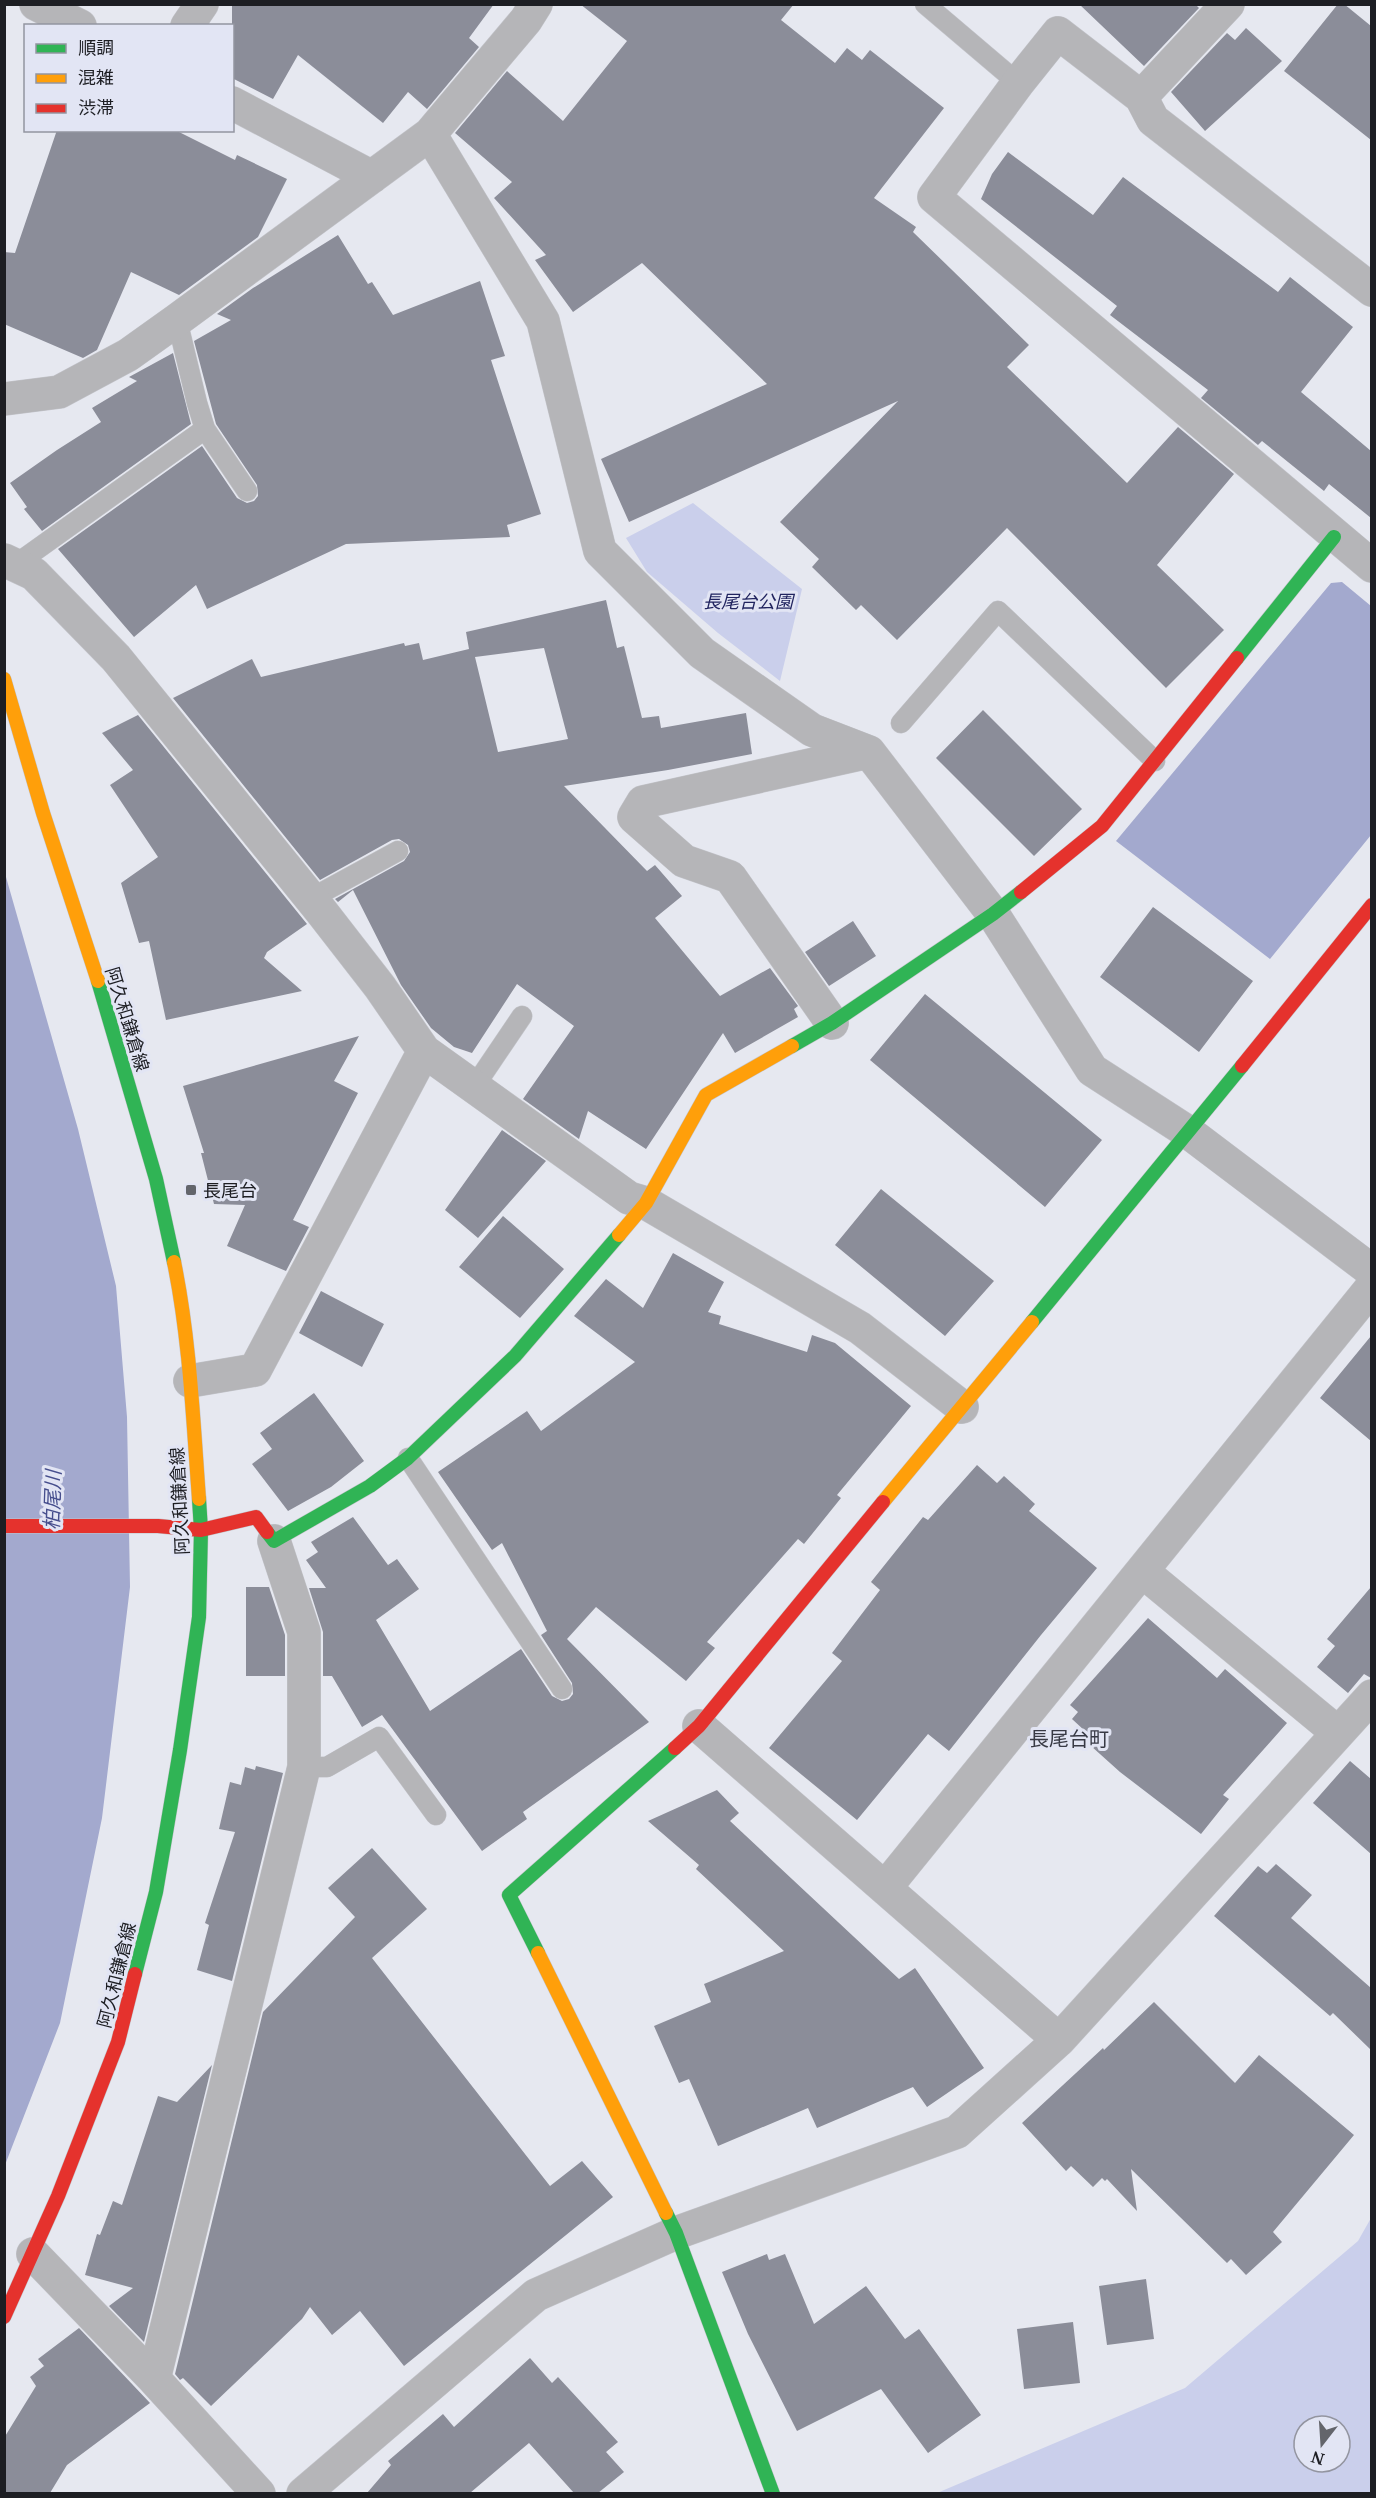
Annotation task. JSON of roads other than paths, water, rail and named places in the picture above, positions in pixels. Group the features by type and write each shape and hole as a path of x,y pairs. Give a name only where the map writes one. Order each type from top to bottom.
{"street":[{"path":"36,4 76,24"},
{"path":"189,24 202,4"},
{"path":"4,399 58,392 128,355 430,134 526,20 536,4"},
{"path":"1141,97 1228,4"},
{"path":"1367,277 1153,120 1141,97 1058,33 934,197 1371,567"},
{"path":"234,104 372,177"},
{"path":"430,134 543,321 600,551 702,653 812,730 869,752 993,914 1092,1070 1188,1132 1371,1270"},
{"path":"274,1541 370,1485 408,1458 515,1356 646,1203 706,1095 832,1023 993,914 1102,826 1334,537"},
{"path":"10,563 34,574 116,658 380,987 424,1051 629,1198 646,1203 860,1329 962,1407"},
{"name":"阿久和鎌倉線","path":"4,679 43,813 98,982 156,1179 180,1291 190,1381 201,1530 199,1617 156,1892 118,2042 58,2196 4,2317"},
{"path":"832,1023 730,876 684,861 634,817 643,802 869,752"},
{"path":"773,2493 676,2233 509,1895 699,1726 1188,1132 1371,905"},
{"path":"190,1381 255,1370 424,1051"},
{"path":"885,1888 1371,1287"},
{"path":"4,1526 158,1526 201,1530 256,1517 274,1541 304,1632 304,1767 154,2379"},
{"path":"1142,1571 1338,1733"},
{"path":"303,2493 536,2295 676,2233 957,2132 1059,2040 1371,1696"},
{"path":"699,1726 1059,2040"},
{"path":"33,2254 154,2379 259,2493"}],"lane":[{"path":"925,4 1018,83"},
{"path":"177,321 205,429 247,491"},
{"path":"10,563 205,429"},
{"path":"901,723 998,611 1155,761"},
{"path":"310,899 398,851"},
{"path":"474,1087 522,1016"},
{"path":"408,1458 562,1689"},
{"path":"304,1767 327,1767 379,1737 436,1815"}],"water":[{"path":"1342,582 1371,606 1371,835 1270,959 1116,841 1331,583"},
{"name":"柏尾川","path":"4,870 78,1129 116,1286 127,1417 130,1587 102,1818 60,2023 5,2165"}],"place":[{"name":"長尾台","path":"191,1190"}],"district":[{"name":"長尾台町","path":"1069,1738"}],"park label":[{"name":"長尾台公園","path":"748,601"}]}
